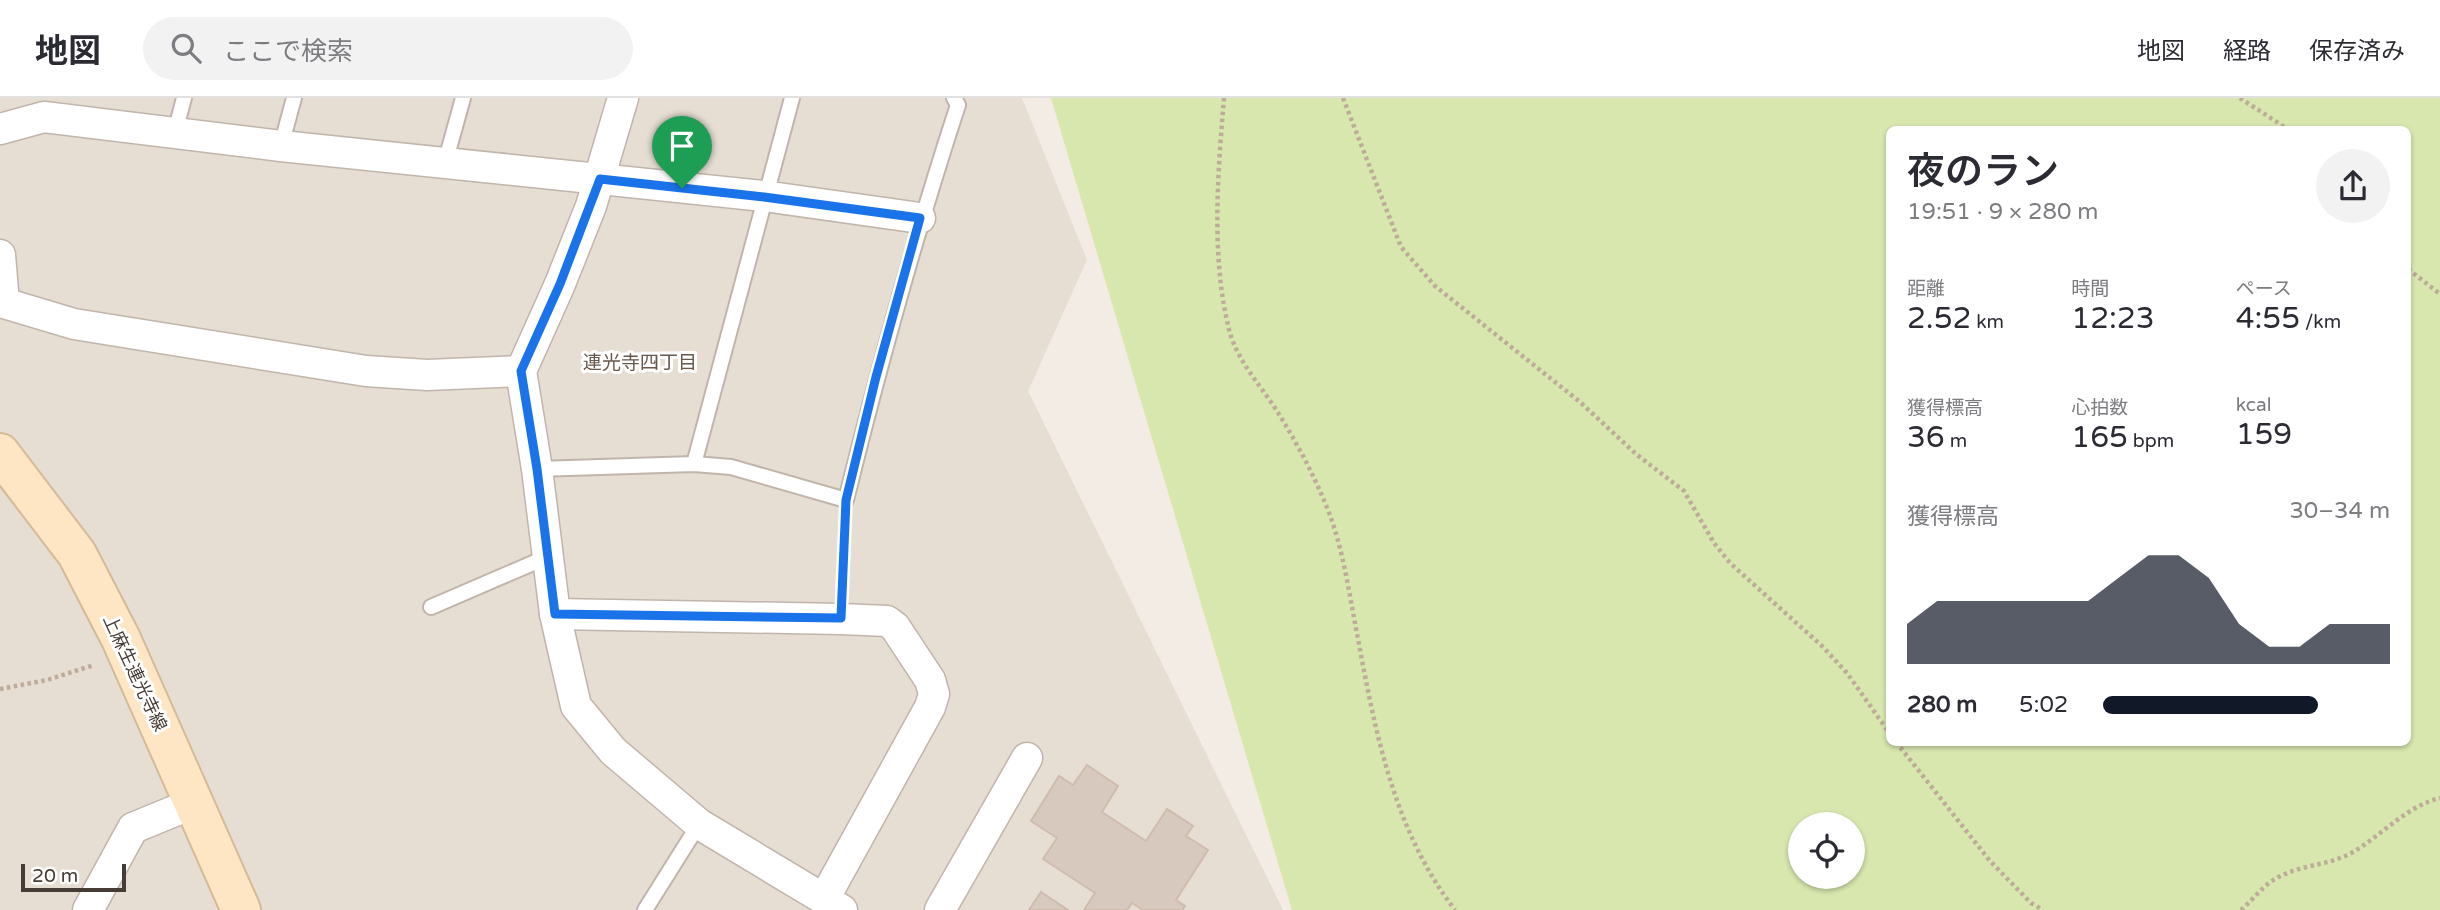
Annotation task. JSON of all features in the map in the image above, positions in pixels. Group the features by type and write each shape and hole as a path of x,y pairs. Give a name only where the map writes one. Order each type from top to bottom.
{"main road":[{"name":"上麻生連光寺線","path":"0,453 77,554 128,654 241,910"}],"street":[{"path":"555,614 841,618 887,621 895,627 930,680 934,694 833,904 699,824 613,751 576,706 555,614 537,469 521,371 560,284 600,179 623,98"},
{"path":"0,129 44,117 281,146 764,197 920,218"},
{"path":"0,255 4,303 74,324 366,371 427,376 521,371"},
{"path":"940,910 1027,758"},
{"path":"88,910 133,828 194,803"}],"lane":[{"path":"175,132 184,98"},
{"path":"281,146 294,98"},
{"path":"445,163 463,98"},
{"path":"694,464 792,98"},
{"path":"537,469 694,464 731,467 846,500 876,377 920,218 958,105 954,98"},
{"path":"431,607 547,557"},
{"path":"645,910 699,824"}],"path":[{"path":"1224,98 1217,191 1221,278 1228,327 1247,371 1275,408 1305,458 1329,513 1344,567 1375,730 1395,797 1416,850 1455,910"},
{"path":"1343,98 1401,247 1436,286 1580,402 1636,454 1684,491 1714,543 1730,563 1823,647 1847,673 1886,728"},
{"path":"2240,98 2283,126"},
{"path":"2411,271 2440,294"},
{"path":"841,618 846,500"},
{"path":"0,688 47,680 128,654"},
{"path":"1899,746 1990,861 2031,903 2043,910"},
{"path":"2241,910 2276,878 2330,863 2354,851 2405,815 2431,800 2440,798"}],"shaded area":[{"path":"0,98 1022,98 1087,260 1028,391 1283,910 0,910"}],"green space":[{"path":"1051,98 2440,98 2440,910 1292,910"}],"building":[{"path":"1087,765 1118,786 1102,812 1146,841 1167,809 1193,826 1186,836 1208,850 1176,900 1185,906 1182,910 1143,910 1132,903 1127,910 1084,910 1095,893 1043,859 1057,838 1031,821 1059,776 1073,785"},
{"path":"1041,892 1068,910 1029,910"}],"district":[{"name":"連光寺四丁目","path":"640,363"}],"route":[{"path":"600,179 682,188 920,218 876,377 846,500 841,618 555,614 537,469 521,371 560,284 600,179"}]}
